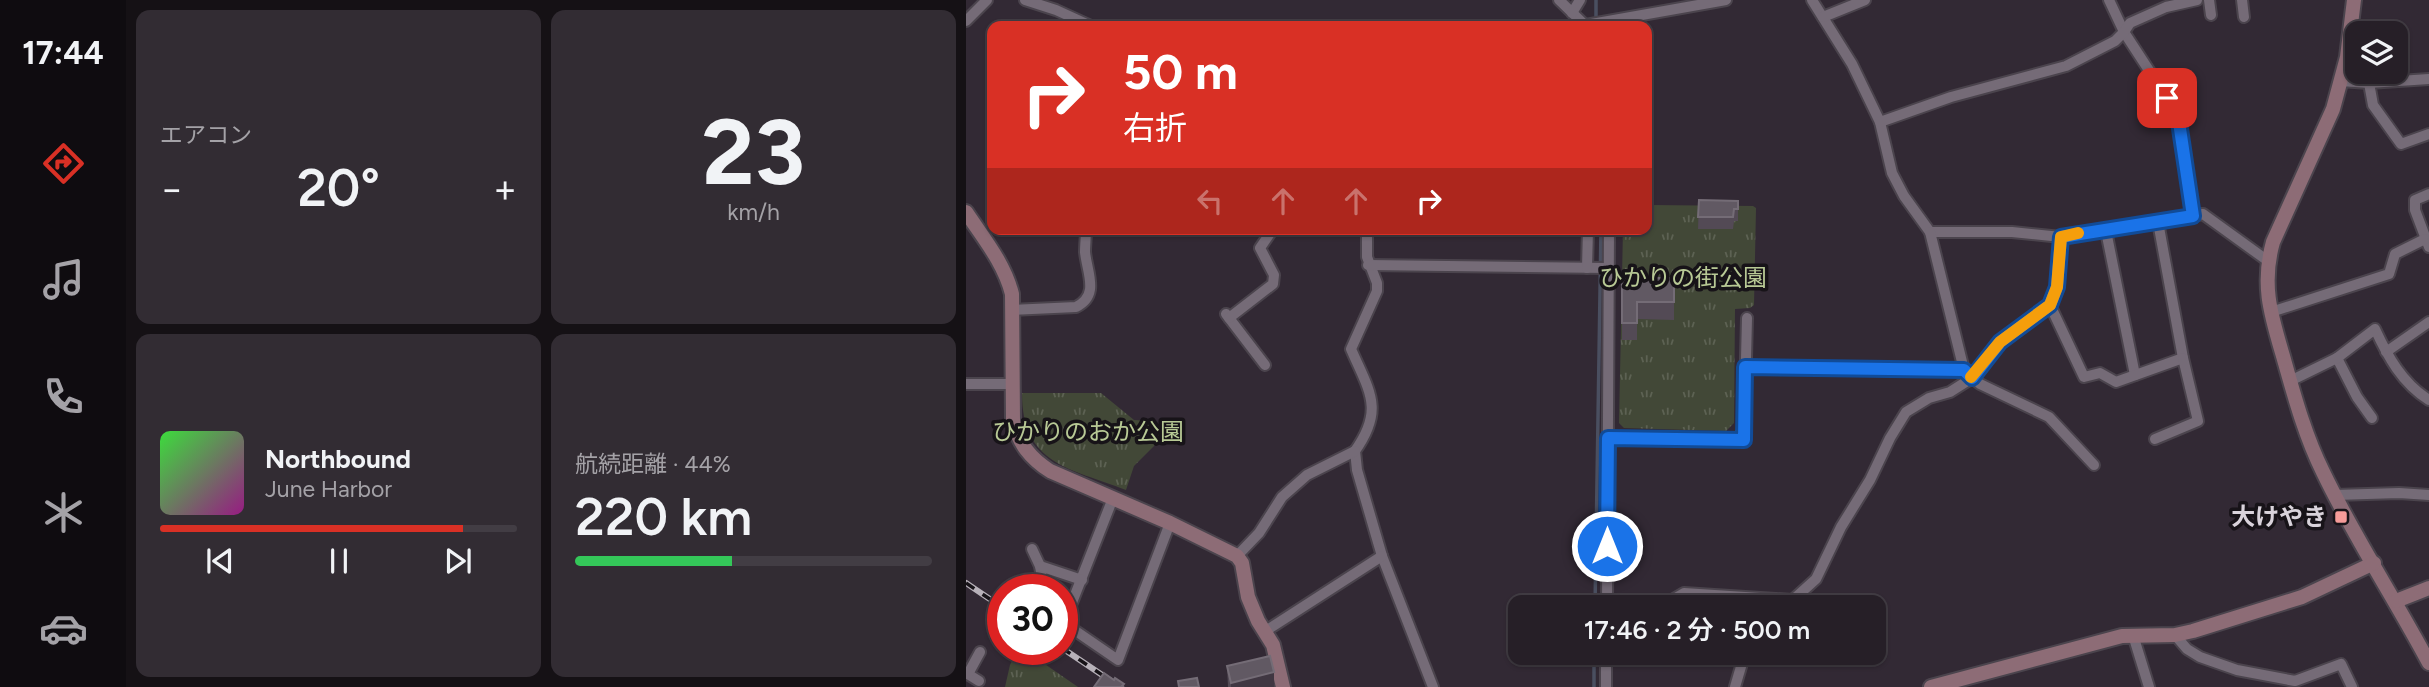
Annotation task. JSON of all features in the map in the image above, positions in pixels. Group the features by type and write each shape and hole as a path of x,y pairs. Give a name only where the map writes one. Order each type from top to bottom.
{"street":[{"path":"966,21 987,0"},
{"path":"1025,0 1080,21"},
{"path":"1559,0 1579,21"},
{"path":"1572,13 1580,0"},
{"path":"1611,21 1726,0"},
{"path":"1812,0 1852,64 1880,122 1892,173 1904,196 1930,232 1968,374 1980,384 2049,417 2094,465"},
{"path":"1823,16 1865,0"},
{"path":"2109,0 2124,32 2167,98 2179,122 2193,216"},
{"path":"1880,122 1951,97 2066,66 2115,41 2130,23 2166,8 2197,0"},
{"path":"2208,0 2211,15"},
{"path":"2242,0 2244,17"},
{"path":"2354,0 2347,57 2333,109 2288,206 2268,261 2266,283 2290,381 2315,454 2429,663"},
{"path":"2408,80 2429,79"},
{"path":"2341,81 2345,81"},
{"path":"2369,84 2373,105 2401,144 2429,134"},
{"path":"2271,312 2389,274 2395,254 2427,239 2415,210 2414,200 2429,194"},
{"path":"966,212 1008,279 1012,310 1013,421 1017,437 1035,461 1050,471 1170,523 1237,556 1242,563 1248,597 1273,645 1283,687"},
{"path":"1930,232 2012,232 2061,237 2072,233 2106,231 2203,214 2268,261"},
{"path":"2155,439 2197,421 2158,222"},
{"path":"2106,231 2135,375"},
{"path":"1012,310 1076,307 1084,303 1092,288 1085,250 1086,235"},
{"path":"1265,365 1227,315 1273,284 1274,275 1260,248 1269,235"},
{"path":"1237,556 1259,533 1282,497 1307,475 1355,451 1365,437 1374,405 1351,349 1377,291 1377,283 1368,265 1367,235"},
{"path":"1587,268 1588,235"},
{"path":"1607,595 1609,235"},
{"path":"1799,595 1816,579 1841,527 1870,480 1906,412 1929,398 1950,392 2000,342 2050,305 2057,287 2061,237"},
{"path":"1368,265 1608,268"},
{"path":"2050,305 2084,377 2100,373 2116,382 2183,358"},
{"path":"1608,438 1744,440 1747,318"},
{"path":"2386,352 2429,321"},
{"path":"2290,381 2337,358 2375,329 2399,373 2429,400"},
{"path":"2337,358 2357,397 2372,418"},
{"path":"1745,367 1968,374"},
{"path":"966,384 1011,384"},
{"path":"1355,451 1357,470 1382,556 1433,687"},
{"path":"2335,495 2429,495"},
{"path":"1078,588 1113,498"},
{"path":"1078,633 1118,660 1170,523"},
{"path":"1032,549 1041,574"},
{"path":"1264,632 1382,556"},
{"path":"1931,687 2122,636 2175,635 2302,597 2374,563"},
{"path":"1040,566 1082,580"},
{"path":"2396,601 2429,588"},
{"path":"1681,595 1703,595"},
{"path":"2133,635 2149,687"},
{"path":"2175,635 2187,649 2200,657 2238,670 2295,681 2341,664 2352,687"},
{"path":"979,681 967,674 980,652"},
{"path":"1606,665 1606,687"},
{"path":"1735,687 1741,665"}],"green space":[{"name":"ひかりの街公園","path":"1652,205 1753,206 1756,208 1754,305 1750,308 1735,309 1734,423 1726,431 1624,428 1619,423 1623,235 1652,235"},
{"name":"ひかりのおか公園","path":"1022,393 1101,393 1134,420 1151,421 1159,428 1162,438 1134,466 1126,490 1068,469 1040,450 1030,435 1024,417"},
{"path":"1010,665 1046,665 1078,687 1005,687"}],"building":[{"path":"1699,200 1738,201 1738,209 1734,209 1733,217 1698,217"},
{"path":"1622,278 1674,278 1674,302 1637,302 1637,323 1622,323"},
{"path":"1270,656 1274,672 1231,683 1227,666"},
{"path":"1104,673 1124,684 1124,687 1094,687"},
{"path":"1197,678 1199,687 1179,687 1178,681"}],"waterway":[{"path":"1596,0 1596,16"},
{"path":"1595,595 1601,235"},
{"path":"1594,665 1594,687"}],"railway":[{"path":"966,583 987,597"},
{"path":"1078,659 1120,687"}],"slow traffic":[{"path":"1971,377 2000,342 2050,305 2057,287 2061,237 2078,233"}],"place":[{"name":"大けやき","path":"2341,517"}],"route":[{"path":"1607,546 1608,438 1744,440 1745,367 1964,370 1972,378 1982,361 2000,342 2050,305 2057,287 2061,237 2072,233 2106,231 2193,216 2179,122 2167,98"}]}
